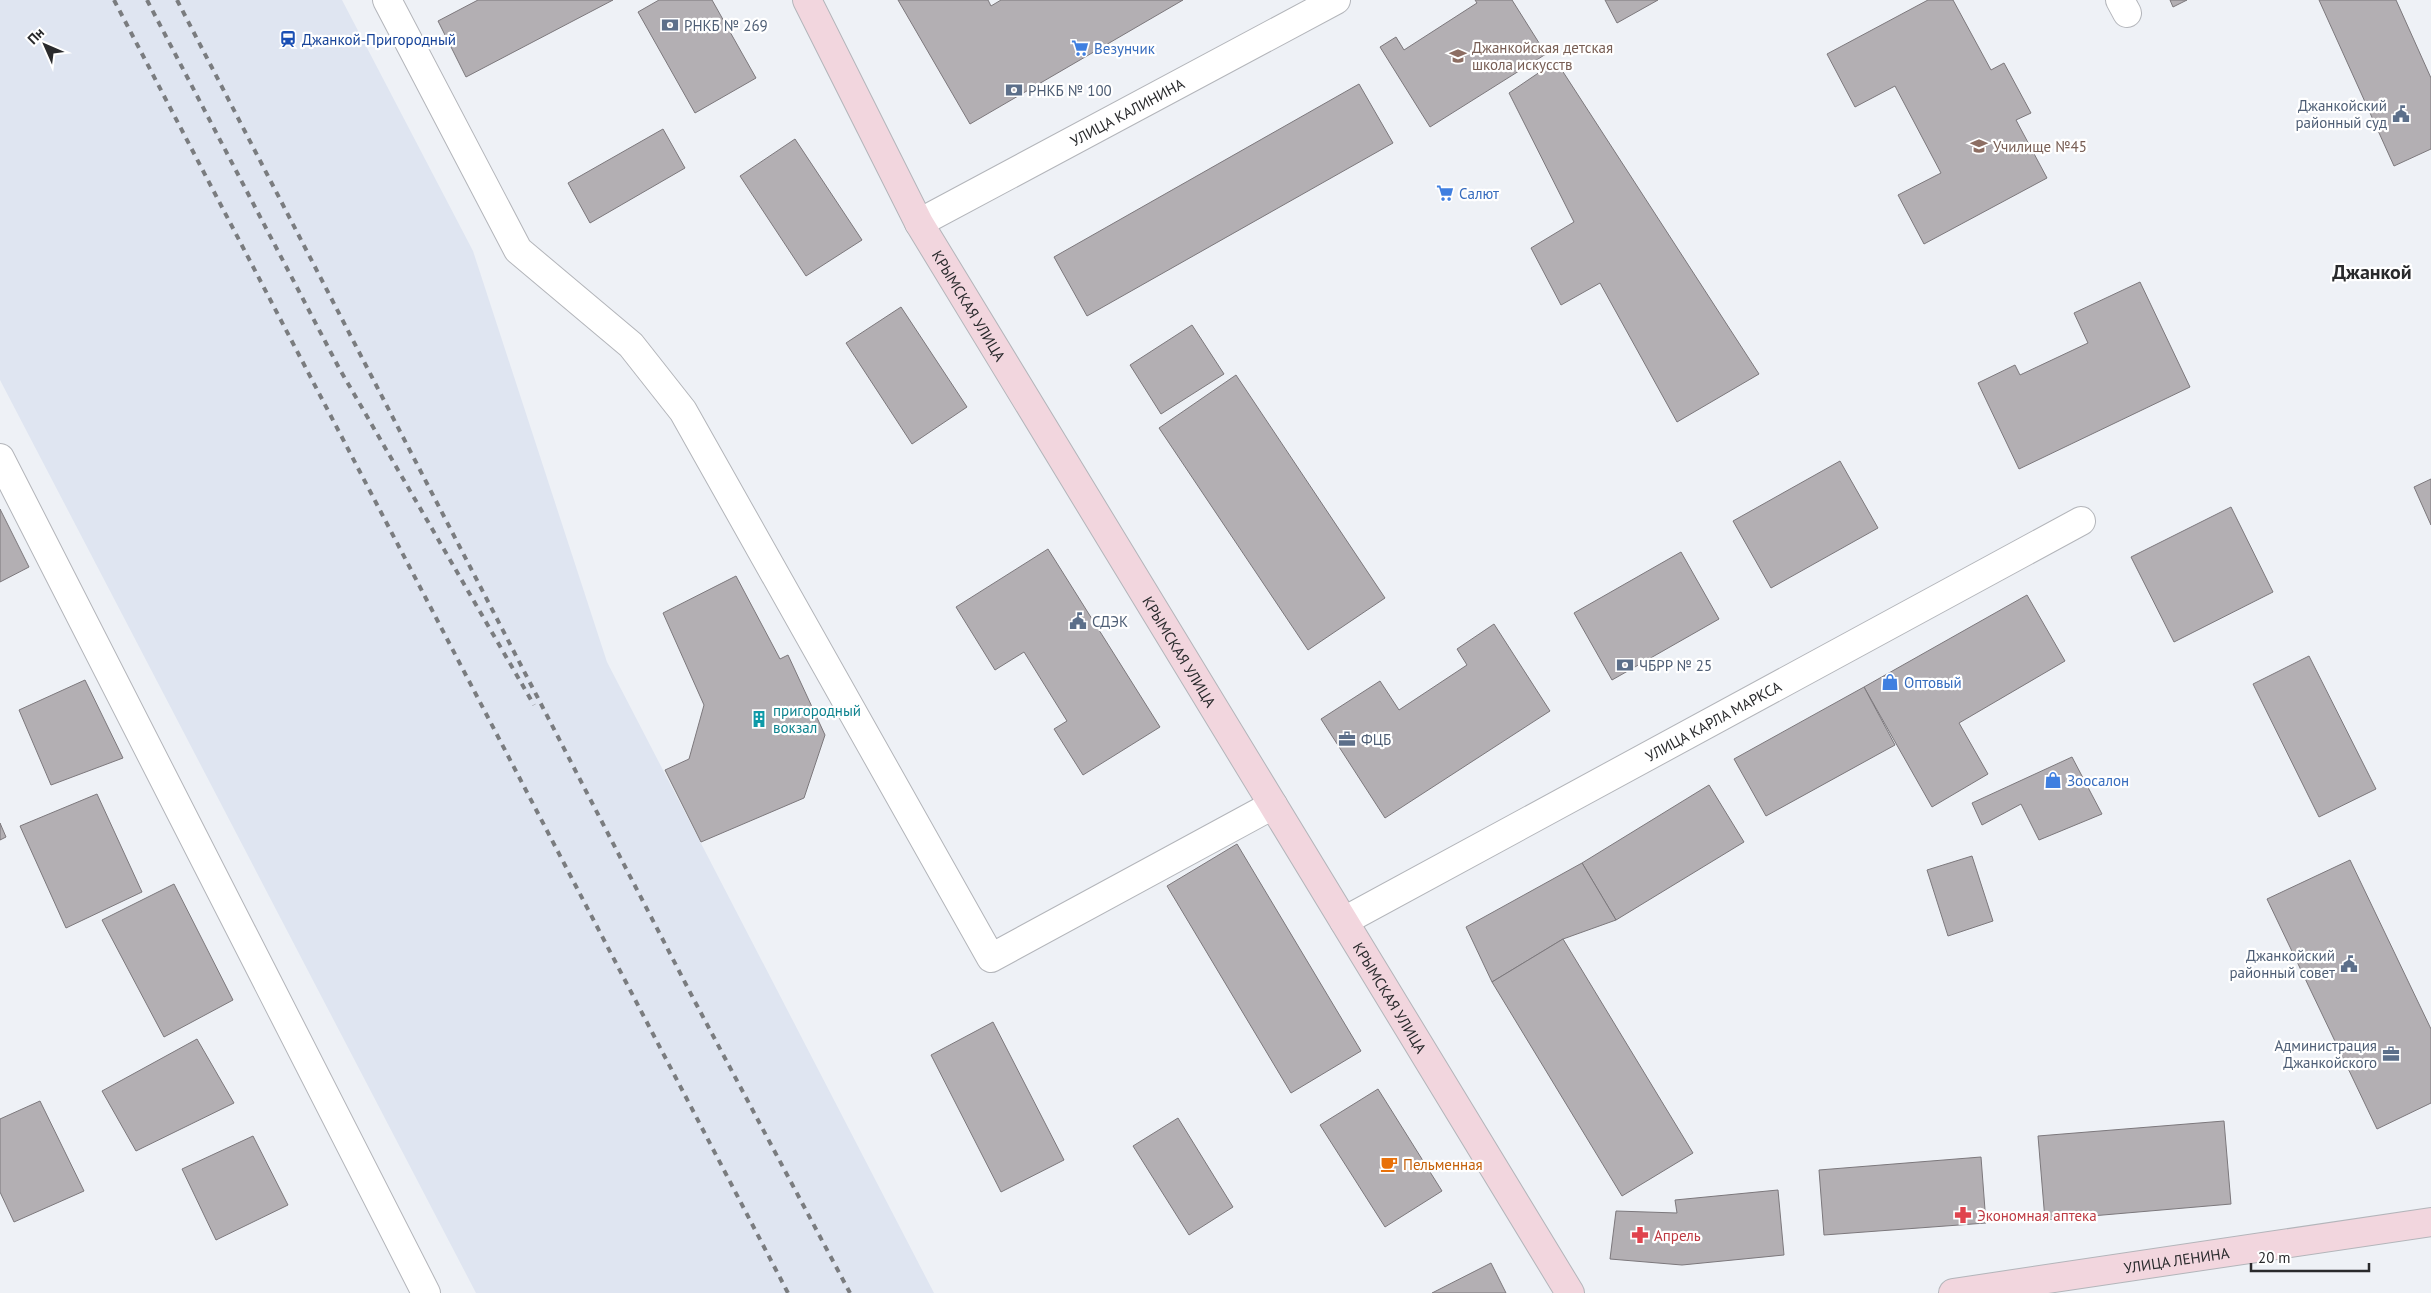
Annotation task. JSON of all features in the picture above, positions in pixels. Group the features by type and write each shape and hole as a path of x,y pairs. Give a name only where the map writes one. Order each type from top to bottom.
{"main road":[{"name":"КРЫМСКАЯ УЛИЦА","path":"807,0 920,223 1570,1293"},
{"name":"УЛИЦА ЛЕНИНА","path":"1953,1293 2431,1222"}],"street":[{"path":"386,0 518,250 631,345 683,411 991,958 1274,805"},
{"name":"УЛИЦА КАЛИНИНА","path":"920,223 1336,0"},
{"path":"0,458 426,1293"},
{"name":"УЛИЦА КАРЛА МАРКСА","path":"1344,921 2081,521"}],"shaded area":[{"path":"0,0 342,0 473,251 607,662 934,1293 476,1293 0,380"}],"building":[{"path":"478,0 613,0 466,77 438,21"},
{"path":"659,0 712,0 756,78 695,113 638,12"},
{"path":"898,0 988,0 991,6 1001,0 1183,0 970,124"},
{"path":"1475,0 1512,0 1546,54 1430,127 1380,47 1396,37 1404,50 1477,3"},
{"path":"1605,0 1658,0 1617,23"},
{"name":"Училище №45","path":"1928,0 1953,0 1991,70 2004,63 2031,113 2016,120 2047,178 1924,244 1898,195 1941,173 1895,86 1855,107 1827,54"},
{"path":"2170,0 2187,0 2173,7"},
{"name":"Джанкойский районный суд","path":"2319,0 2396,0 2431,78 2431,149 2394,166"},
{"path":"1556,61 1759,374 1677,422 1600,283 1561,305 1531,248 1574,222 1509,93"},
{"path":"1359,84 1393,143 1087,316 1054,257"},
{"path":"663,129 685,168 590,223 568,183"},
{"path":"795,139 862,240 806,276 740,176"},
{"path":"2140,282 2190,387 2019,469 1978,383 2015,365 2020,375 2088,343 2074,313"},
{"path":"901,307 967,407 912,444 846,343"},
{"path":"1192,325 1224,374 1161,414 1130,365"},
{"path":"1236,375 1385,598 1308,650 1159,428"},
{"path":"1840,461 1878,528 1771,588 1733,521"},
{"path":"2431,479 2431,525 2414,487"},
{"path":"2231,507 2273,592 2174,642 2131,557"},
{"path":"0,509 29,567 0,582"},
{"path":"1048,549 1160,727 1083,775 1054,729 1067,721 1024,652 995,670 956,607"},
{"path":"1681,552 1719,619 1612,680 1574,613"},
{"name":"пригородный вокзал","path":"736,576 780,659 788,655 825,735 804,798 701,842 665,770 689,759 704,705 663,613"},
{"path":"2027,595 2065,661 1959,723 1988,774 1932,807 1864,687"},
{"path":"1494,624 1550,711 1385,818 1321,719 1380,681 1399,710 1467,665 1457,649"},
{"path":"2309,656 2376,789 2319,817 2253,684"},
{"path":"85,680 123,758 51,785 19,710"},
{"path":"1864,687 1895,745 1766,816 1734,759"},
{"name":"Зоосалон","path":"2072,757 2102,814 2039,840 2021,804 1982,825 1972,803"},
{"path":"1709,785 1744,842 1616,920 1582,863"},
{"path":"97,794 142,892 66,928 20,826"},
{"path":"0,823 6,837 0,840"},
{"path":"1237,844 1361,1051 1291,1093 1167,886"},
{"path":"1972,856 1993,921 1948,936 1927,870"},
{"name":"Джанкойский районный совет","path":"2350,860 2431,1029 2431,1103 2377,1129 2267,899"},
{"path":"1582,863 1616,920 1563,939 1492,982 1466,927"},
{"path":"174,884 233,1000 164,1037 102,920"},
{"path":"1563,939 1693,1153 1622,1196 1492,982"},
{"path":"993,1022 1064,1160 1001,1192 931,1055"},
{"path":"197,1039 234,1103 136,1151 102,1091"},
{"path":"1378,1089 1442,1191 1385,1227 1320,1125"},
{"path":"40,1101 84,1191 14,1222 0,1192 0,1119"},
{"path":"1178,1118 1233,1207 1189,1235 1133,1146"},
{"path":"2224,1121 2231,1204 2045,1220 2038,1136"},
{"path":"253,1136 288,1205 216,1240 182,1169"},
{"path":"1981,1157 1986,1223 1824,1235 1819,1170"},
{"path":"1778,1190 1784,1255 1682,1265 1610,1259 1616,1211 1677,1213 1675,1200"},
{"path":"1491,1263 1506,1293 1432,1293"}],"railway":[{"path":"114,0 788,1293"},
{"path":"147,0 339,368 534,705"},
{"path":"177,0 693,998 850,1293"}],"place":[{"name":"РНКБ № 269","path":"670,25"},
{"name":"Джанкой-Пригородный","path":"288,39"},
{"name":"Везунчик","path":"1080,48"},
{"name":"Джанкойская детская школа искусств","path":"1458,56"},
{"name":"РНКБ № 100","path":"1014,90"},
{"name":"Джанкойский районный суд","path":"2401,114"},
{"name":"Училище №45","path":"1979,146"},
{"name":"Салют","path":"1445,193"},
{"name":"СДЭК","path":"1078,621"},
{"name":"ЧБРР № 25","path":"1625,665"},
{"name":"Оптовый","path":"1890,682"},
{"name":"пригородный вокзал","path":"759,719"},
{"name":"ФЦБ","path":"1347,739"},
{"name":"Зоосалон","path":"2053,780"},
{"name":"Джанкойский районный совет","path":"2349,964"},
{"name":"Администрация Джанкойского","path":"2391,1054"},
{"name":"Пельменная","path":"1389,1164"},
{"name":"Экономная аптека","path":"1963,1215"},
{"name":"Апрель","path":"1640,1235"}],"district":[{"name":"Джанкой","path":"2372,272"}]}
